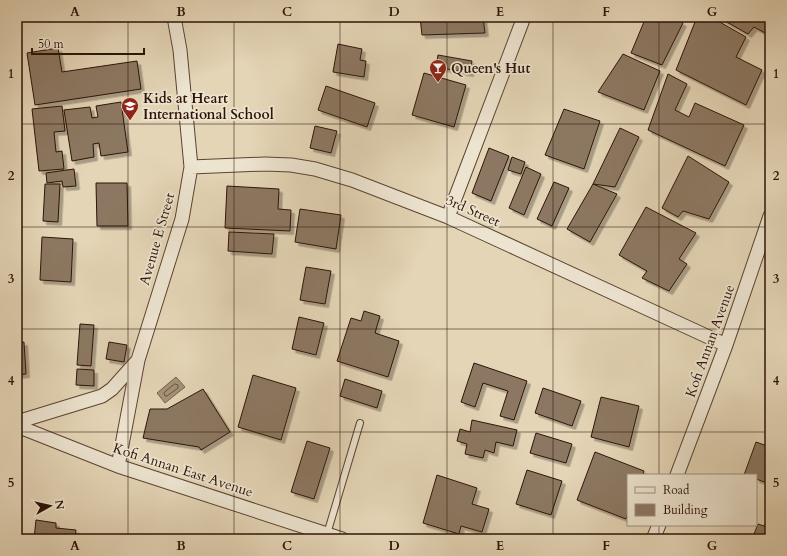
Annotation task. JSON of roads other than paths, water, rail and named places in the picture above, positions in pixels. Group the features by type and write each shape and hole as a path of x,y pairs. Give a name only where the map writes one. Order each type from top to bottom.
{"street":[{"name":"Avenue E Street","path":"118,466 138,360 182,219 191,167 180,50 174,17"},
{"path":"448,217 524,17"},
{"name":"3rd Street","path":"191,167 266,164 315,169 352,180 448,217 726,345"},
{"name":"Kofi Annan Avenue","path":"677,474 726,345 770,216"},
{"path":"17,422 102,396 112,389 138,360"},
{"name":"Kofi Annan East Avenue","path":"17,426 118,466 342,539"},
{"path":"653,539 659,526"}],"lane":[{"path":"327,534 360,423"}],"water":[{"path":"176,377 185,387 165,403 157,393"}],"place":[{"name":"Queen's Hut","path":"438,83"},
{"name":"Kids at Heart International School","path":"130,121"}]}
